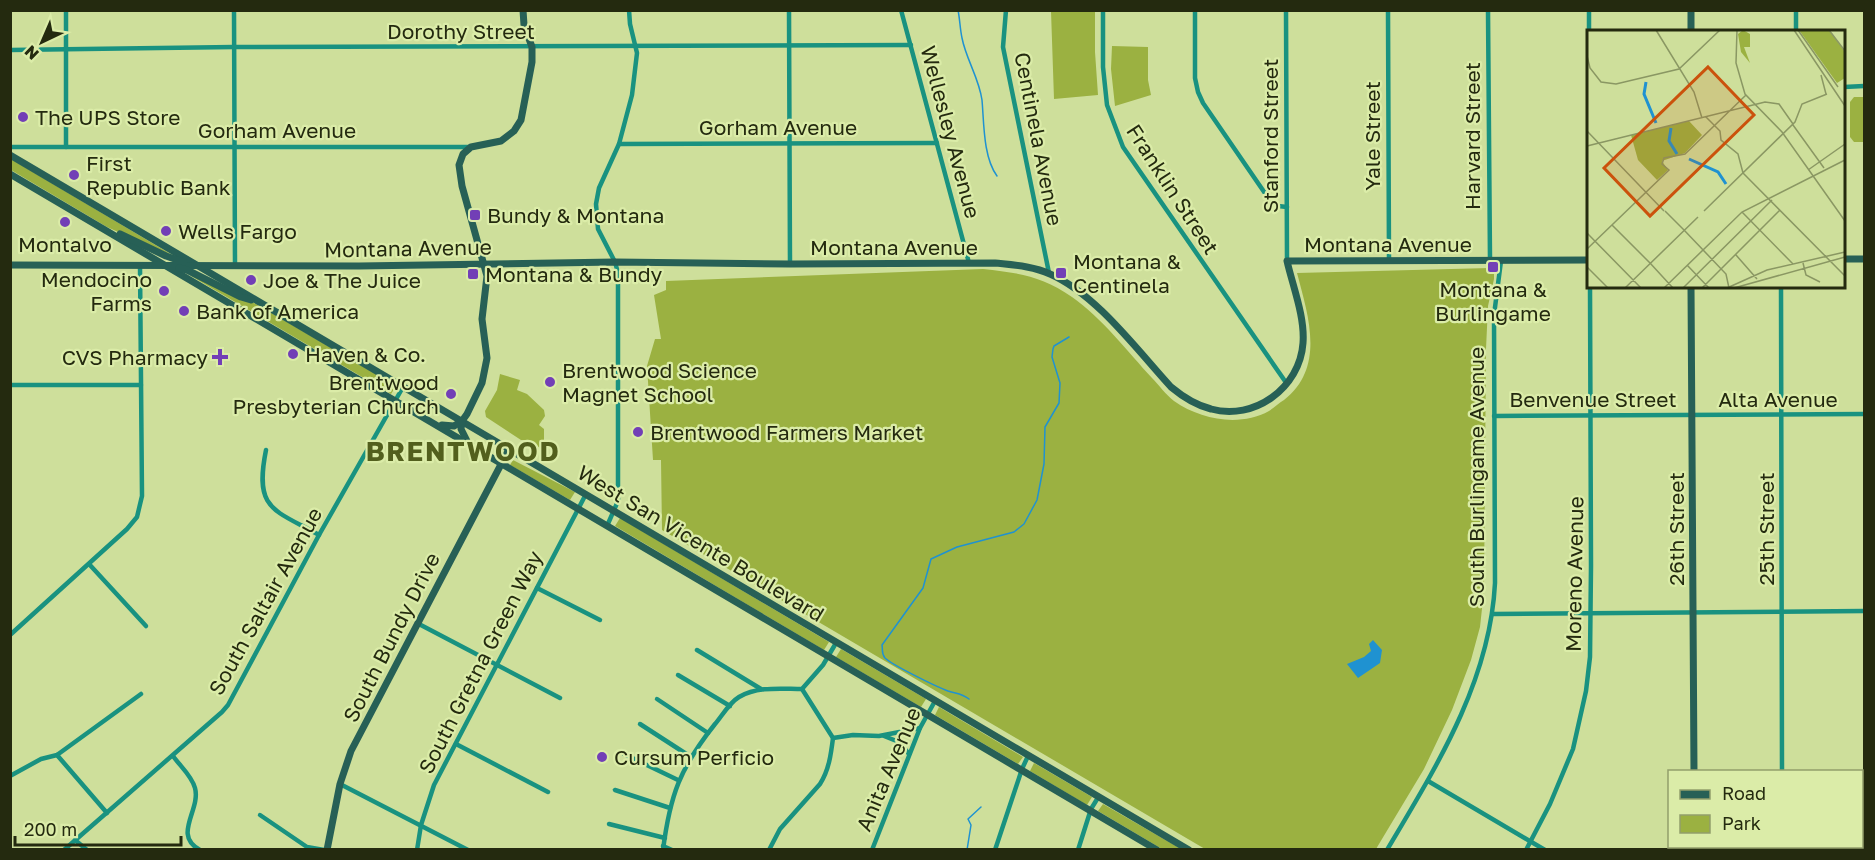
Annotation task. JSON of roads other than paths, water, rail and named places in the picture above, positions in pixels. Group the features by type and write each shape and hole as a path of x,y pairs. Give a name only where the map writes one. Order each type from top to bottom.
{"street":[{"path":"66,10 66,147"},
{"path":"234,10 235,265"},
{"path":"468,442 461,429 462,421 476,398 485,371 487,358 482,320 487,290 485,264 459,174 459,165 463,154 471,147 501,141 518,127 524,112 532,62 532,47 524,25 523,10"},
{"path":"608,526 618,501 618,273 615,262 598,229 595,211 599,188 619,144 632,95 636,46 629,10"},
{"path":"789,10 790,264"},
{"name":"Wellesley Avenue","path":"901,10 969,263"},
{"name":"Centinela Avenue","path":"1006,10 1003,47 1049,273"},
{"name":"Franklin Street","path":"1103,10 1104,79 1107,105 1113,126 1129,158 1287,384"},
{"path":"1195,10 1195,78 1203,103 1272,202 1278,206 1287,207"},
{"name":"Stanford Street","path":"1286,10 1287,261"},
{"name":"Yale Street","path":"1388,10 1389,261"},
{"name":"Harvard Street","path":"1488,10 1490,260"},
{"path":"1589,10 1589,30"},
{"path":"1690,10 1691,30"},
{"path":"1796,10 1796,30"},
{"name":"Dorothy Street","path":"10,50 911,45"},
{"path":"1845,87 1864,87"},
{"name":"Gorham Avenue","path":"619,144 937,143"},
{"name":"Gorham Avenue","path":"10,147 471,147"},
{"name":"West San Vicente Boulevard","path":"10,155 934,701 1189,849"},
{"name":"West San Vicente Boulevard","path":"10,174 1157,849"},
{"path":"103,228 175,260 199,266"},
{"path":"1845,259 1864,259"},
{"name":"Montana Avenue","path":"10,265 995,262 1020,265 1049,273 1095,304 1171,387 1196,404 1211,410 1240,411 1268,401 1287,384 1295,372 1301,355 1303,334 1287,261 1587,260"},
{"name":"South Burlingame Avenue","path":"1387,849 1428,781 1467,702 1493,614 1495,583 1494,315 1502,261"},
{"path":"10,634 131,525 140,508 142,466 140,265"},
{"path":"165,265 187,270 241,297 260,302"},
{"name":"Moreno Avenue","path":"1526,849 1550,804 1575,740 1586,691 1590,657 1590,288"},
{"name":"26th Street","path":"1691,288 1694,770"},
{"name":"25th Street","path":"1781,288 1782,770"},
{"path":"10,385 141,385"},
{"name":"South Saltair Avenue","path":"64,849 228,705 403,387"},
{"name":"Alta Avenue","path":"1692,415 1864,414"},
{"name":"Benvenue Street","path":"1494,416 1692,415"},
{"path":"438,425 454,426 462,421"},
{"name":"South Bundy Drive","path":"325,849 340,784 351,751 509,449"},
{"path":"266,450 263,489 266,501 274,510 320,535"},
{"name":"South Gretna Green Way","path":"417,849 421,825 434,785 586,494"},
{"path":"89,564 146,626"},
{"path":"537,588 600,620"},
{"path":"1493,614 1864,611"},
{"path":"417,623 560,698"},
{"path":"672,849 663,848 678,780 708,733 739,697 761,689 802,689 823,665 836,643"},
{"path":"697,650 761,689"},
{"path":"678,675 730,706"},
{"path":"769,849 780,829 824,778 833,738 802,689"},
{"path":"10,776 41,759 57,755 141,694"},
{"path":"657,699 708,733"},
{"name":"Anita Avenue","path":"872,849 909,754 934,701"},
{"path":"640,724 691,757"},
{"path":"833,738 853,735 879,736 920,728"},
{"path":"879,736 899,742 909,754"},
{"path":"456,744 548,792"},
{"path":"624,754 678,780"},
{"path":"57,755 107,813"},
{"path":"172,756 192,780 195,788 196,799 188,822 187,836 191,843 200,849"},
{"path":"995,849 1028,756"},
{"path":"1428,781 1545,849"},
{"path":"340,784 468,849"},
{"path":"615,790 670,808"},
{"path":"1078,849 1091,809 1099,796"},
{"path":"260,815 307,848 325,849"},
{"path":"609,824 664,838"},
{"path":"75,840 87,849"}],"water":[{"path":"1373,640 1382,650 1380,663 1358,678 1347,664 1364,657 1371,651 1369,644"}],"waterway":[{"path":"958,10 961,35 982,100 989,159 997,176"},
{"path":"969,699 934,685 889,661 883,655 882,645 923,588 931,559 957,547 1014,532 1024,524 1037,500 1044,464 1045,427 1059,403 1060,383 1052,357 1053,349 1069,337"},
{"path":"967,850 971,825 968,819 981,807"}],"place":[{"name":"The UPS Store","path":"23,117"},
{"name":"First Republic Bank","path":"74,175"},
{"name":"Bundy & Montana","path":"475,215"},
{"name":"Montalvo","path":"65,222"},
{"name":"Wells Fargo","path":"166,231"},
{"name":"Montana & Burlingame","path":"1493,267"},
{"name":"Montana & Centinela","path":"1061,273"},
{"name":"Montana & Bundy","path":"473,274"},
{"name":"Joe & The Juice","path":"251,280"},
{"name":"Mendocino Farms","path":"164,291"},
{"name":"Bank of America","path":"184,311"},
{"name":"Haven & Co.","path":"293,354"},
{"name":"CVS Pharmacy","path":"220,357"},
{"name":"Brentwood Science Magnet School","path":"550,382"},
{"name":"Brentwood Presbyterian Church","path":"451,394"},
{"name":"Brentwood Farmers Market","path":"638,432"},
{"name":"Cursum Perficio","path":"602,757"}],"district":[{"name":"BRENTWOOD","path":"463,451"}]}
